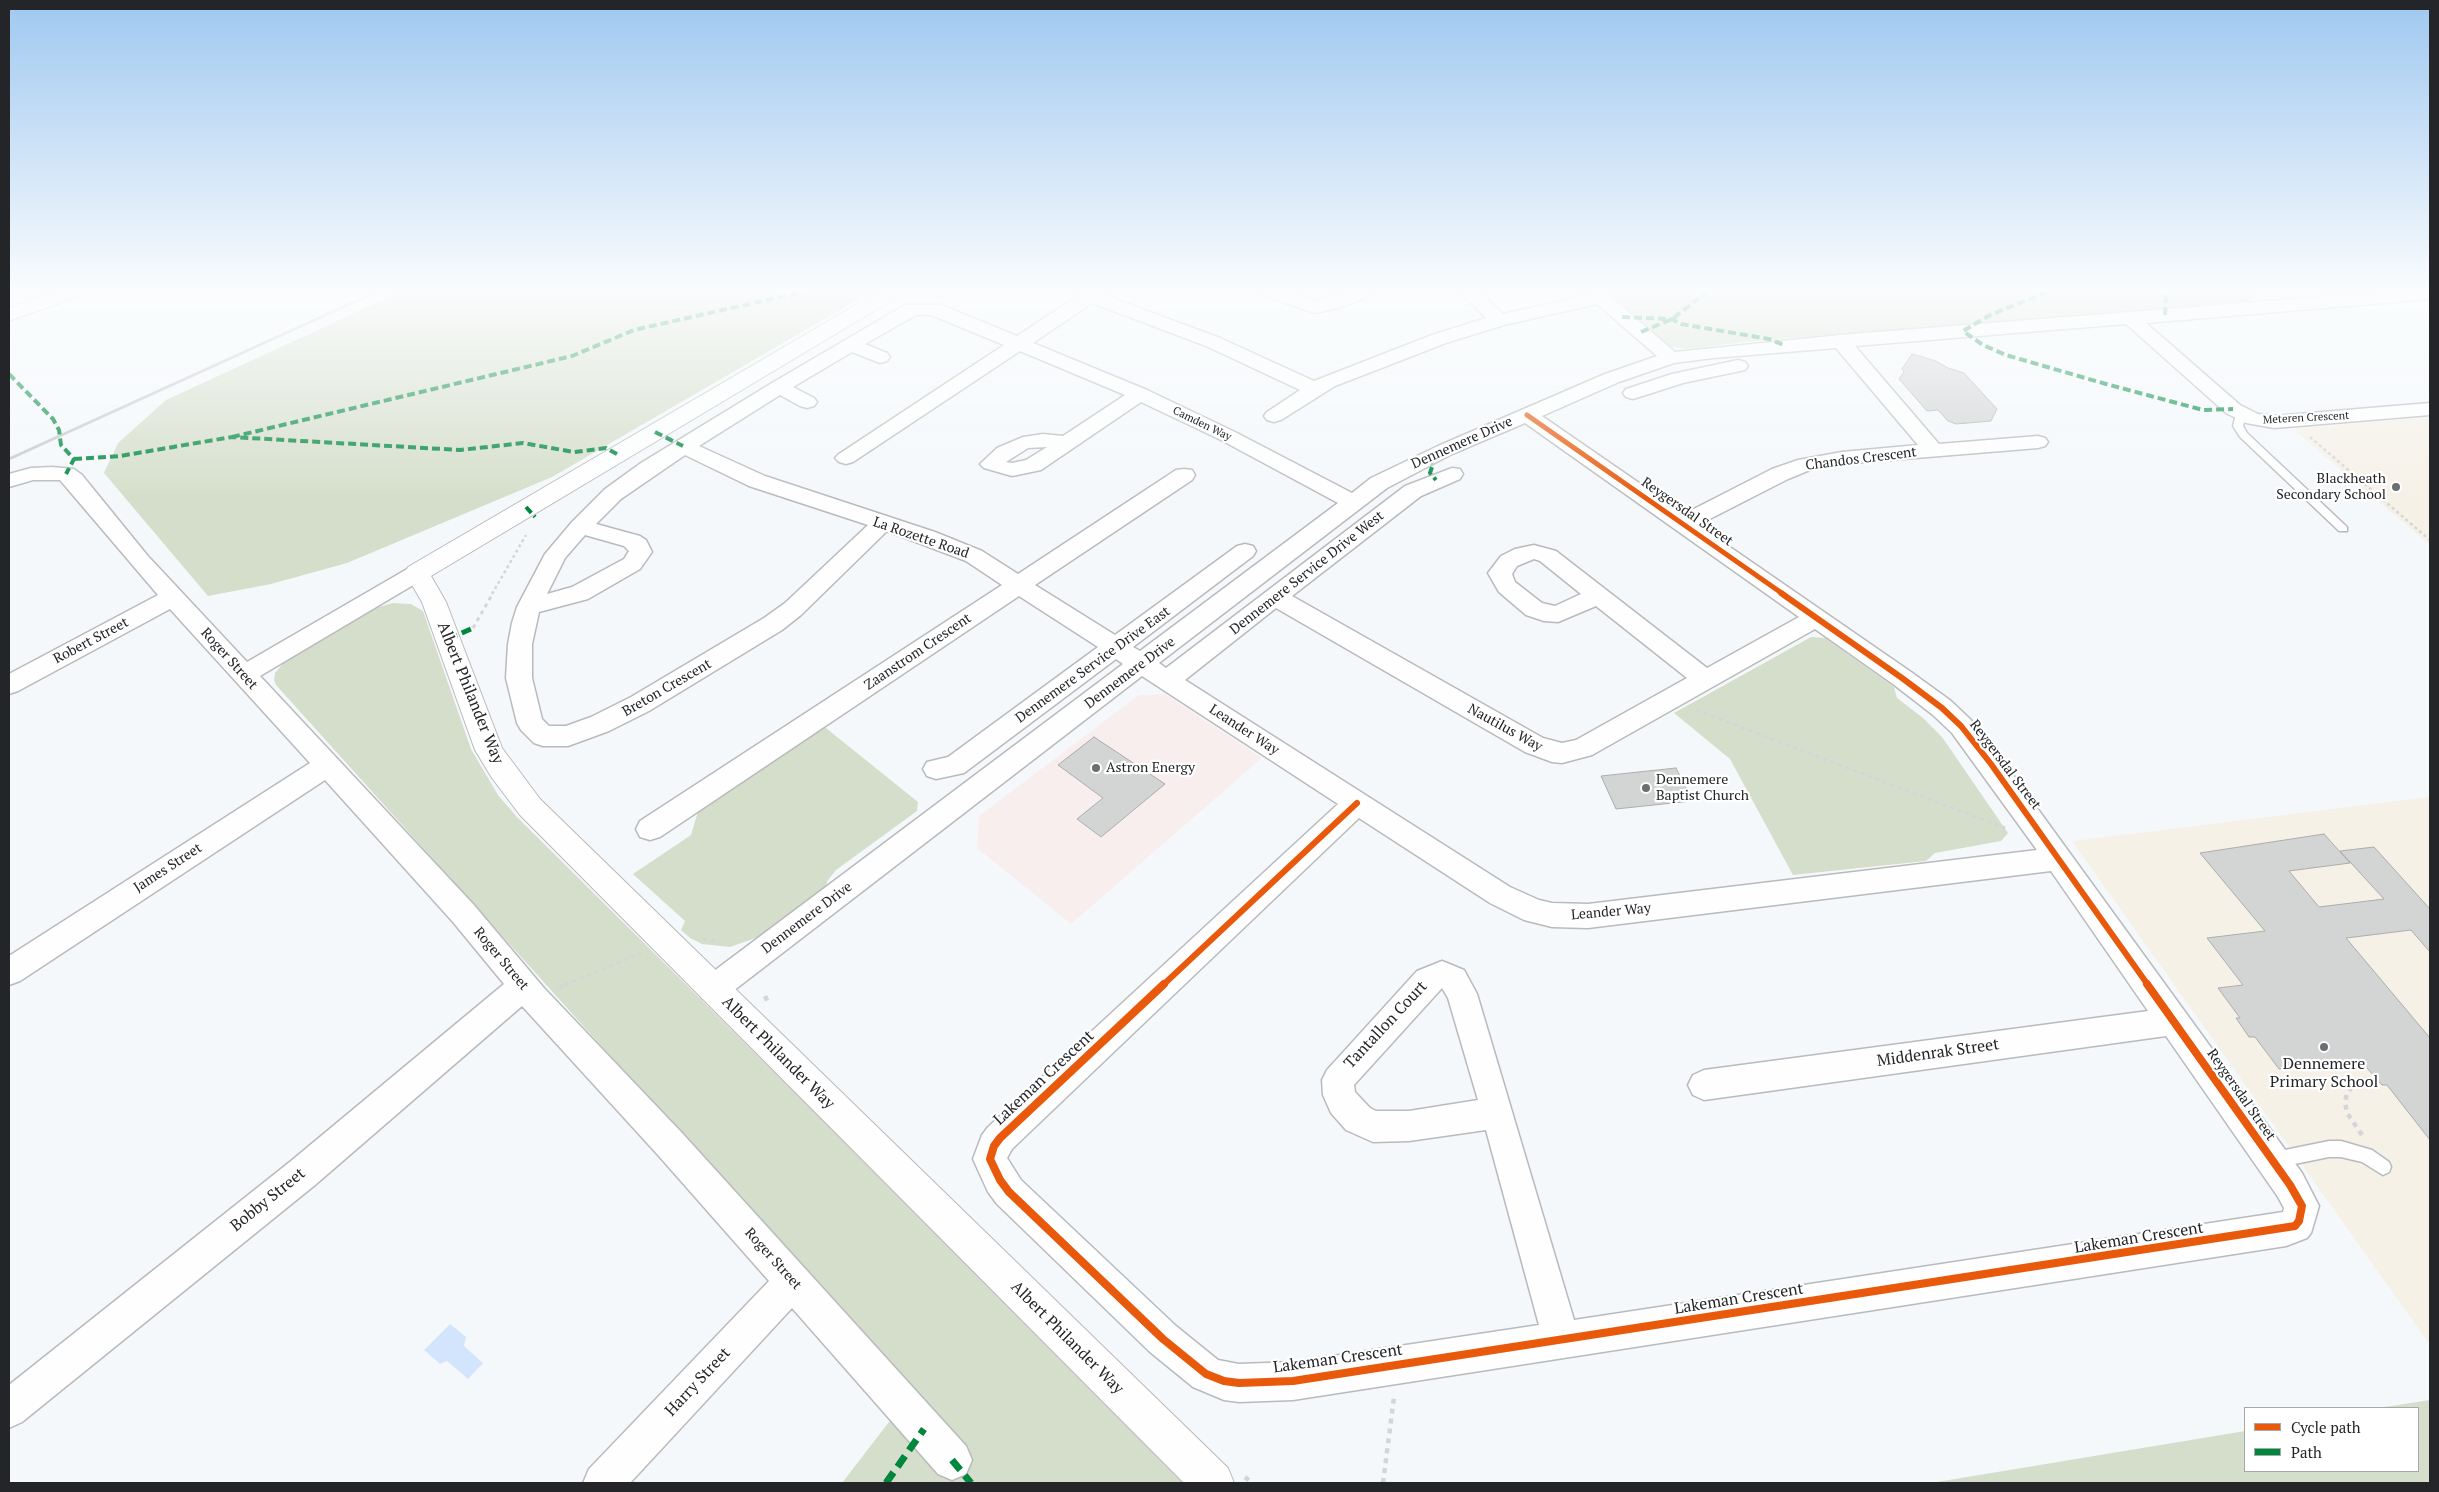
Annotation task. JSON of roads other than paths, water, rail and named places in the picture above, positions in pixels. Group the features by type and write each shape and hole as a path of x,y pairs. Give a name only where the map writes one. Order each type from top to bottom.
{"street":[{"path":"243,674 774,362"},
{"name":"Breton Crescent","path":"821,362 683,446 630,481 600,506 556,554 529,607 520,644 520,692 530,723 536,731 548,737 568,736 620,715 773,624 793,609 882,524"},
{"path":"846,458 993,362"},
{"name":"Camden Way","path":"1062,362 1140,394 1228,436 1355,503"},
{"path":"1256,362 1314,389"},
{"path":"1274,416 1314,389 1382,362"},
{"name":"Dennemere Drive","path":"713,989 1379,484 1416,463 1612,378 1660,362"},
{"path":"1633,393 1672,380 1724,367 1761,362"},
{"name":"Chandos Crescent","path":"1858,362 1932,450"},
{"name":"Meteren Crescent","path":"2180,362 2241,414 2267,422 2430,409"},
{"path":"778,387 807,402"},
{"path":"1066,442 1140,394"},
{"name":"Reygersdal Street","path":"1527,415 1942,708 1961,726 2036,826 2272,1160 2302,1206 2299,1221 2295,1226 2286,1229"},
{"name":"Chandos Crescent","path":"1682,524 1780,474 1805,464 1842,458 2038,442"},
{"name":"La Rozette Road","path":"683,446 757,482 927,537 974,556 1142,664"},
{"name":"Roger Street","path":"9,481 44,473 66,474 74,480 139,560 464,913 530,993 794,1281 952,1460"},
{"name":"Zaanstrom Crescent","path":"650,829 1184,474"},
{"name":"Dennemere Service Drive West","path":"1167,680 1277,598 1413,491 1452,474"},
{"path":"529,607 564,599 586,590 632,564 641,552 638,545 632,541 580,527"},
{"name":"Dennemere Service Drive East","path":"936,769 955,766 1117,648 1245,551"},
{"name":"Albert Philander Way","path":"417,573 434,602 489,750 502,771 530,806 1213,1483"},
{"path":"1598,596 1705,679"},
{"name":"Robert Street","path":"9,685 173,597"},
{"name":"Nautilus Way","path":"1277,598 1534,745 1552,752 1562,753 1583,748 1816,618"},
{"name":"Leander Way","path":"1142,664 1516,904 1534,911 1570,917 2059,859"},
{"name":"James Street","path":"9,972 327,765"},
{"name":"Lakeman Crescent","path":"1357,803 1000,1138 994,1146 990,1159 1000,1180 1009,1192 1163,1339 1206,1374 1224,1381 1239,1383 1292,1381 2286,1229"},
{"name":"Tantallon Court","path":"1496,1113 1409,1126 1373,1127 1358,1119 1342,1102 1339,1094 1338,1080 1428,980 1442,974 1453,979 1462,994 1562,1340"},
{"name":"Bobby Street","path":"9,1409 530,993"},
{"name":"Middenrak Street","path":"1704,1085 2173,1021"},
{"name":"Harry Street","path":"603,1483 794,1281"}],"lane":[{"path":"2241,414 2238,426 2243,435 2343,528"},
{"path":"2272,1160 2329,1149 2341,1149 2366,1155 2383,1167"}],"water":[{"path":"450,1324 466,1337 464,1346 483,1363 468,1379 447,1361 440,1364 424,1350"}],"railway":[{"path":"9,459 223,362"}],"place":[{"name":"Blackheath Secondary School","path":"2396,487"},
{"name":"Astron Energy","path":"1096,768"},
{"name":"Dennemere Baptist Church","path":"1646,788"},
{"name":"Dennemere Primary School","path":"2324,1047"}]}
